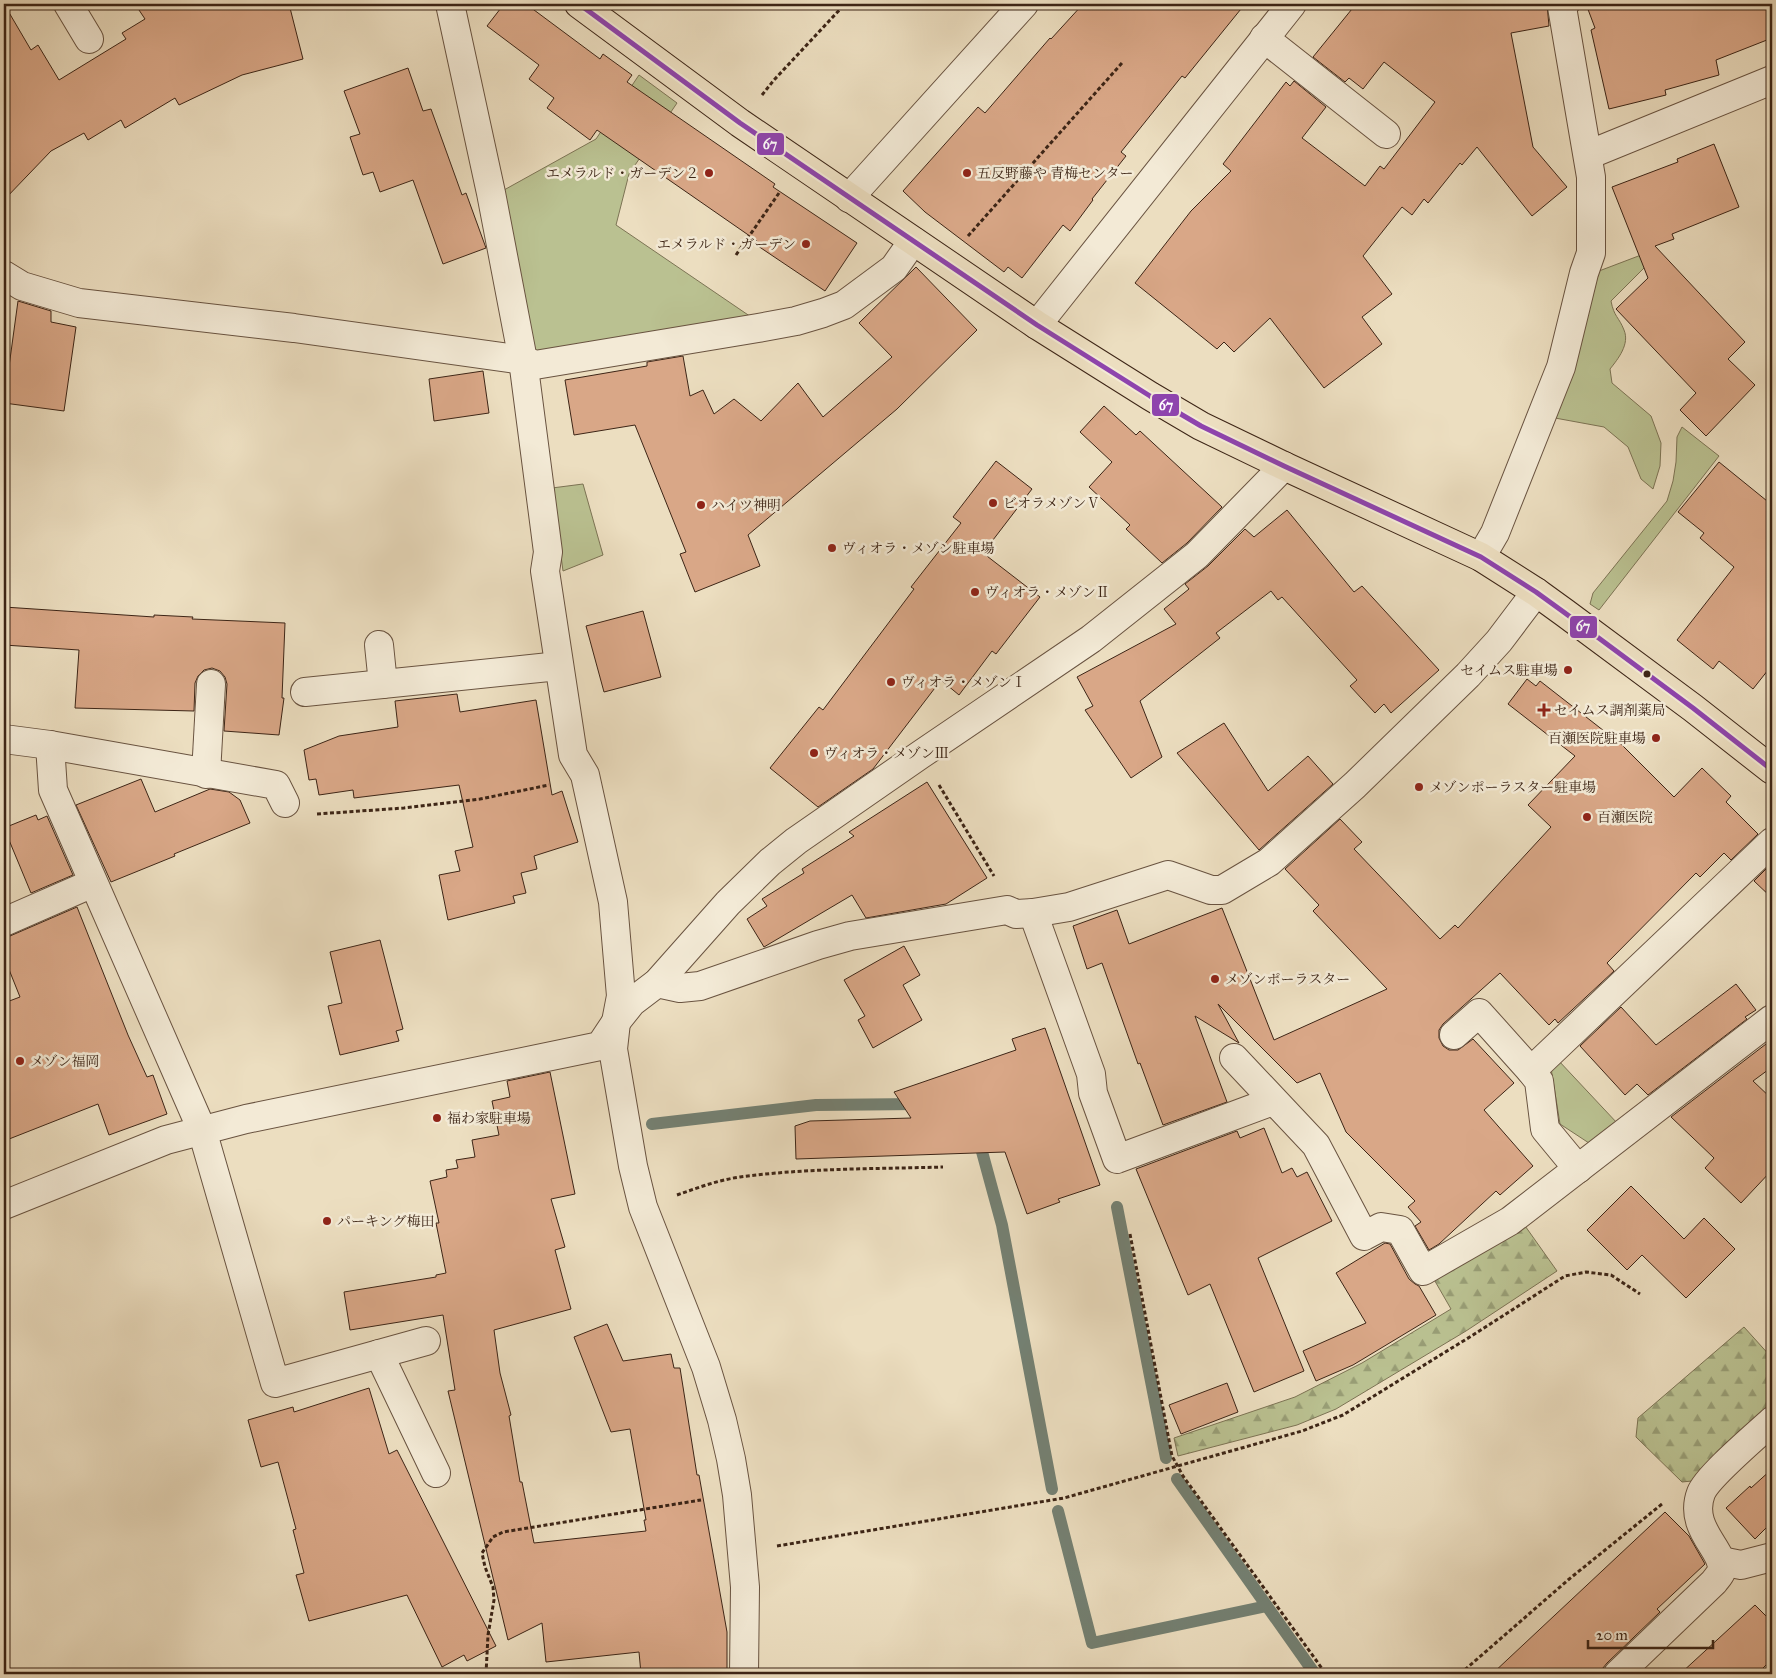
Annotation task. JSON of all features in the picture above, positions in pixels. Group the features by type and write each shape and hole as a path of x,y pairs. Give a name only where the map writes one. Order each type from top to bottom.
{"main road":[{"path":"580,4 740,123 1037,325 1184,416 1284,466 1481,557 1536,592 1693,708 1772,770"}],"street":[{"path":"69,4 89,39"},
{"path":"450,4 491,193 523,360 548,552 545,571 573,756 585,775 613,902 621,996 613,1049 633,1166 643,1207 706,1367 722,1420 731,1459 745,1596 744,1674"},
{"path":"849,198 1024,4"},
{"path":"1037,325 1292,4"},
{"path":"1481,557 1495,534 1561,367 1584,273 1591,253 1591,177 1563,5"},
{"path":"1264,38 1386,134"},
{"path":"1588,154 1772,80"},
{"path":"4,275 22,286 79,303 294,328 523,360 535,365 758,328 796,321 823,313 844,305 894,268 914,241"},
{"path":"4,1205 166,1140 246,1118 600,1046 632,1002 657,983 728,903 770,862 796,841 1091,639 1197,555 1284,466"},
{"path":"657,983 680,988 700,986 818,945 850,936 1020,912 1069,908 1168,874 1212,890 1222,890 1269,862 1355,785 1462,681 1499,641 1536,592"},
{"path":"379,645 383,684"},
{"path":"305,692 559,666"},
{"path":"206,774 211,684"},
{"path":"4,739 50,745 276,785 285,803"},
{"path":"50,745 53,790 202,1130 275,1383 426,1340"},
{"path":"1531,1071 1772,842"},
{"path":"4,922 93,883"},
{"path":"1020,912 1091,1074 1093,1094 1117,1159 1273,1101"},
{"path":"1454,1035 1478,1013 1539,1082 1545,1129 1578,1169"},
{"path":"1234,1058 1316,1145 1356,1240 1382,1227 1400,1230 1423,1271 1510,1221 1772,1019"},
{"path":"379,1354 436,1473"},
{"path":"1618,1674 1714,1582 1721,1572 1721,1561 1703,1530 1697,1510 1702,1491 1716,1474 1772,1421"},
{"path":"1721,1561 1741,1564 1772,1557"}],"path":[{"path":"740,123 774,80 845,4"},
{"path":"944,262 1122,63"},
{"path":"736,255 800,164"},
{"path":"920,755 1007,899 1020,912"},
{"path":"285,803 306,815 404,808 480,799 559,784 585,775"},
{"path":"643,1207 705,1185 738,1177 801,1171 943,1167"},
{"path":"1130,1234 1172,1456 1183,1476 1326,1674"},
{"path":"742,1552 1064,1498 1302,1432 1343,1415 1564,1276 1586,1272 1611,1275 1640,1294"},
{"path":"486,1674 488,1635 494,1600 493,1587 484,1567 482,1553 493,1537 504,1532 736,1495"},
{"path":"1460,1674 1568,1580 1663,1503"}],"green space":[{"path":"639,75 677,103 629,174 616,225 757,321 540,356 533,351 504,190 596,139"},
{"path":"1649,252 1654,258 1611,301 1624,330 1625,341 1622,351 1610,369 1612,383 1651,416 1661,443 1660,466 1653,489 1641,479 1628,447 1604,427 1555,418 1573,372 1599,271"},
{"path":"1682,427 1719,456 1599,610 1590,604 1593,593 1667,501 1676,462 1677,437"},
{"path":"583,484 603,555 563,571 552,488"},
{"path":"1558,1060 1618,1124 1592,1145 1560,1124 1551,1068"},
{"path":"1523,1223 1557,1271 1466,1331 1336,1409 1297,1425 1178,1456 1174,1438 1295,1397 1362,1363 1451,1309 1432,1276"},
{"path":"1744,1327 1772,1358 1772,1407 1692,1481 1682,1482 1636,1437 1638,1418"}],"building":[{"path":"4,4 31,50 38,45 59,80 126,39 122,33 145,19 135,4 289,4 303,59 242,75 179,105 175,98 125,128 121,120 88,140 84,133 51,151 4,200"},
{"path":"504,4 526,4 600,59 603,54 632,75 627,82 775,184 773,187 857,243 825,291 755,244 757,241 597,130 590,140 547,108 554,98 529,79 539,65 487,26"},
{"path":"1083,4 1245,4 1185,78 1182,76 1121,152 1126,156 1092,199 1070,231 1063,225 1022,278 1008,267 1004,272 925,212 903,191 978,107 985,113 1050,38"},
{"path":"1356,4 1547,4 1549,26 1511,33 1533,147 1567,187 1532,216 1477,147 1462,165 1460,163 1428,203 1424,199 1412,215 1402,207 1363,256 1392,294 1362,317 1382,344 1324,388 1270,318 1234,352 1224,342 1217,349 1135,283 1191,211 1231,171 1223,164 1286,82 1290,86 1294,81 1326,107 1302,138 1365,186 1380,166 1384,169 1435,102 1384,62 1363,89 1349,78 1345,82 1313,57"},
{"path":"1586,4 1772,4 1772,38 1716,60 1719,75 1665,90 1666,95 1609,109 1591,30 1595,28"},
{"path":"408,68 423,111 431,109 462,195 466,193 486,248 443,264 413,180 380,192 373,172 363,175 350,137 360,134 344,91"},
{"path":"1714,144 1739,207 1672,234 1674,239 1655,246 1745,342 1728,359 1755,385 1706,436 1680,410 1696,393 1616,309 1648,278 1612,187 1678,162 1677,159"},
{"path":"916,267 977,330 897,409 748,535 760,566 695,592 680,554 686,552 635,425 574,435 565,380 647,366 647,362 683,356 690,396 703,390 714,414 734,399 761,421 798,383 823,417 892,357 859,323"},
{"path":"18,301 51,311 51,322 76,327 64,411 4,403"},
{"path":"483,371 489,413 434,421 429,379"},
{"path":"1104,406 1136,435 1140,431 1222,507 1187,543 1162,563 1126,529 1130,525 1089,487 1112,462 1080,432"},
{"path":"996,461 1032,489 983,553 1040,597 996,654 992,651 959,695 941,680 873,769 818,807 770,768 819,707 823,710 914,589 911,587 961,523 953,517"},
{"path":"1719,462 1772,505 1772,665 1753,689 1719,661 1713,669 1677,640 1734,567 1700,538 1704,533 1678,512"},
{"path":"1287,510 1354,592 1362,586 1439,670 1391,713 1384,704 1375,713 1350,686 1357,680 1282,597 1278,600 1271,591 1216,633 1220,638 1140,701 1162,757 1131,778 1085,710 1093,706 1077,677 1176,624 1164,609 1189,589 1185,584 1208,566 1245,529 1254,537"},
{"path":"4,607 285,623 282,698 284,698 279,735 224,731 227,684 225,677 220,671 212,668 204,670 198,676 195,683 194,711 75,708 79,650 4,645"},
{"path":"643,611 661,677 604,692 586,626"},
{"path":"1527,679 1536,686 1540,681 1622,745 1674,797 1702,768 1731,796 1726,802 1758,834 1731,860 1724,853 1700,877 1696,873 1607,963 1614,971 1558,1023 1555,1019 1549,1025 1500,973 1443,1024 1439,1030 1439,1038 1443,1046 1449,1050 1458,1050 1473,1039 1514,1083 1484,1110 1533,1166 1500,1195 1496,1191 1439,1244 1429,1250 1415,1226 1421,1222 1408,1207 1415,1201 1346,1132 1320,1073 1297,1083 1218,1004 1239,1043 1195,1016 1227,1102 1163,1125 1140,1063 1138,1064 1102,963 1087,969 1073,926 1117,910 1129,944 1222,908 1274,1040 1387,989 1313,911 1319,905 1285,869 1340,819 1362,842 1354,849 1440,939 1455,925 1458,928 1551,827 1528,805 1575,756 1508,704"},
{"path":"457,694 460,712 536,700 552,795 562,791 578,842 534,856 537,869 521,873 526,893 513,896 515,903 448,920 439,875 460,871 455,851 473,847 459,785 354,798 353,790 319,795 316,779 309,780 304,750 339,736 398,727 395,701"},
{"path":"1224,723 1268,791 1308,756 1333,784 1259,850 1177,753"},
{"path":"141,779 155,812 210,789 229,792 240,800 250,823 111,882 76,805"},
{"path":"927,782 987,878 946,904 866,918 852,895 764,947 747,919 767,906 762,899 804,873 802,869 854,836 849,832"},
{"path":"36,815 38,820 47,816 73,875 31,893 4,828"},
{"path":"1772,863 1772,898 1754,881"},
{"path":"77,907 128,1035 147,1077 153,1075 167,1114 109,1135 98,1104 4,1141 4,1003 20,997 4,957 4,937"},
{"path":"380,940 403,1029 396,1031 399,1041 340,1055 328,1006 342,1003 330,952"},
{"path":"904,946 920,975 903,985 922,1020 873,1048 858,1020 865,1016 844,980"},
{"path":"1736,984 1756,1010 1745,1017 1747,1019 1648,1095 1637,1084 1625,1095 1580,1046 1621,1007 1656,1045"},
{"path":"1045,1028 1100,1185 1058,1199 1060,1202 1027,1214 1005,1152 796,1159 795,1126 810,1121 911,1118 894,1092 1016,1050 1012,1039"},
{"path":"1766,1044 1772,1052 1772,1067 1753,1081 1772,1099 1772,1170 1741,1203 1705,1168 1714,1158 1671,1117"},
{"path":"550,1072 575,1194 551,1199 565,1247 555,1250 571,1309 494,1330 500,1373 511,1415 509,1416 520,1482 522,1482 534,1543 646,1531 644,1520 646,1520 630,1429 611,1432 574,1337 607,1324 623,1361 671,1354 674,1368 680,1368 697,1475 699,1475 727,1632 727,1674 641,1674 639,1652 546,1662 542,1623 508,1640 448,1391 455,1390 443,1315 350,1330 344,1292 436,1277 436,1275 446,1273 436,1223 439,1223 430,1181 447,1177 446,1170 458,1168 456,1160 475,1157 472,1140 499,1135 492,1101 510,1097 507,1081"},
{"path":"1264,1128 1282,1173 1292,1168 1297,1177 1307,1172 1332,1221 1258,1258 1304,1371 1254,1392 1210,1284 1188,1295 1136,1169 1237,1131 1240,1138"},
{"path":"1631,1186 1684,1239 1704,1218 1735,1249 1686,1298 1642,1255 1627,1270 1587,1230"},
{"path":"1385,1243 1390,1244 1409,1279 1419,1286 1436,1315 1353,1365 1316,1381 1303,1351 1366,1323 1336,1273"},
{"path":"1227,1383 1238,1412 1181,1434 1169,1405"},
{"path":"369,1388 389,1454 397,1450 496,1646 467,1661 464,1655 442,1667 407,1595 309,1621 296,1575 304,1573 293,1530 296,1529 278,1462 261,1467 248,1420 293,1407 294,1412"},
{"path":"1772,1469 1772,1522 1755,1539 1726,1508"},
{"path":"1665,1512 1689,1536 1705,1564 1657,1609 1660,1612 1598,1674 1492,1674"},
{"path":"1755,1605 1772,1622 1772,1659 1757,1674 1680,1674"}],"waterway":[{"path":"652,1124 816,1105 918,1104"},
{"path":"978,1137 1002,1225 1052,1489"},
{"path":"1117,1207 1166,1458"},
{"path":"1177,1479 1315,1674"},
{"path":"1058,1511 1092,1643 1267,1606"}],"transit line":[{"name":"67","path":"579,4 740,123 1037,325 1201,426 1481,557 1565,613 1693,708 1772,770"}],"place":[{"name":"エメラルド・ガーデン２","path":"709,173"},
{"name":"五反野藤や 青梅センター","path":"967,173"},
{"name":"エメラルド・ガーデン","path":"806,244"},
{"name":"ビオラメゾンⅤ","path":"993,503"},
{"name":"ハイツ神明","path":"701,505"},
{"name":"ヴィオラ・メゾン駐車場","path":"832,548"},
{"name":"ヴィオラ・メゾンⅡ","path":"975,592"},
{"name":"セイムス駐車場","path":"1568,670"},
{"name":"ヴィオラ・メゾンⅠ","path":"891,682"},
{"name":"セイムス調剤薬局","path":"1544,710"},
{"name":"百瀬医院駐車場","path":"1656,738"},
{"name":"ヴィオラ・メゾンⅢ","path":"814,753"},
{"name":"メゾンポーラスター駐車場","path":"1419,787"},
{"name":"百瀬医院","path":"1587,817"},
{"name":"メゾンポーラスター","path":"1215,979"},
{"name":"メゾン福岡","path":"20,1061"},
{"name":"福わ家駐車場","path":"437,1118"},
{"name":"パーキング梅田","path":"327,1221"}]}
